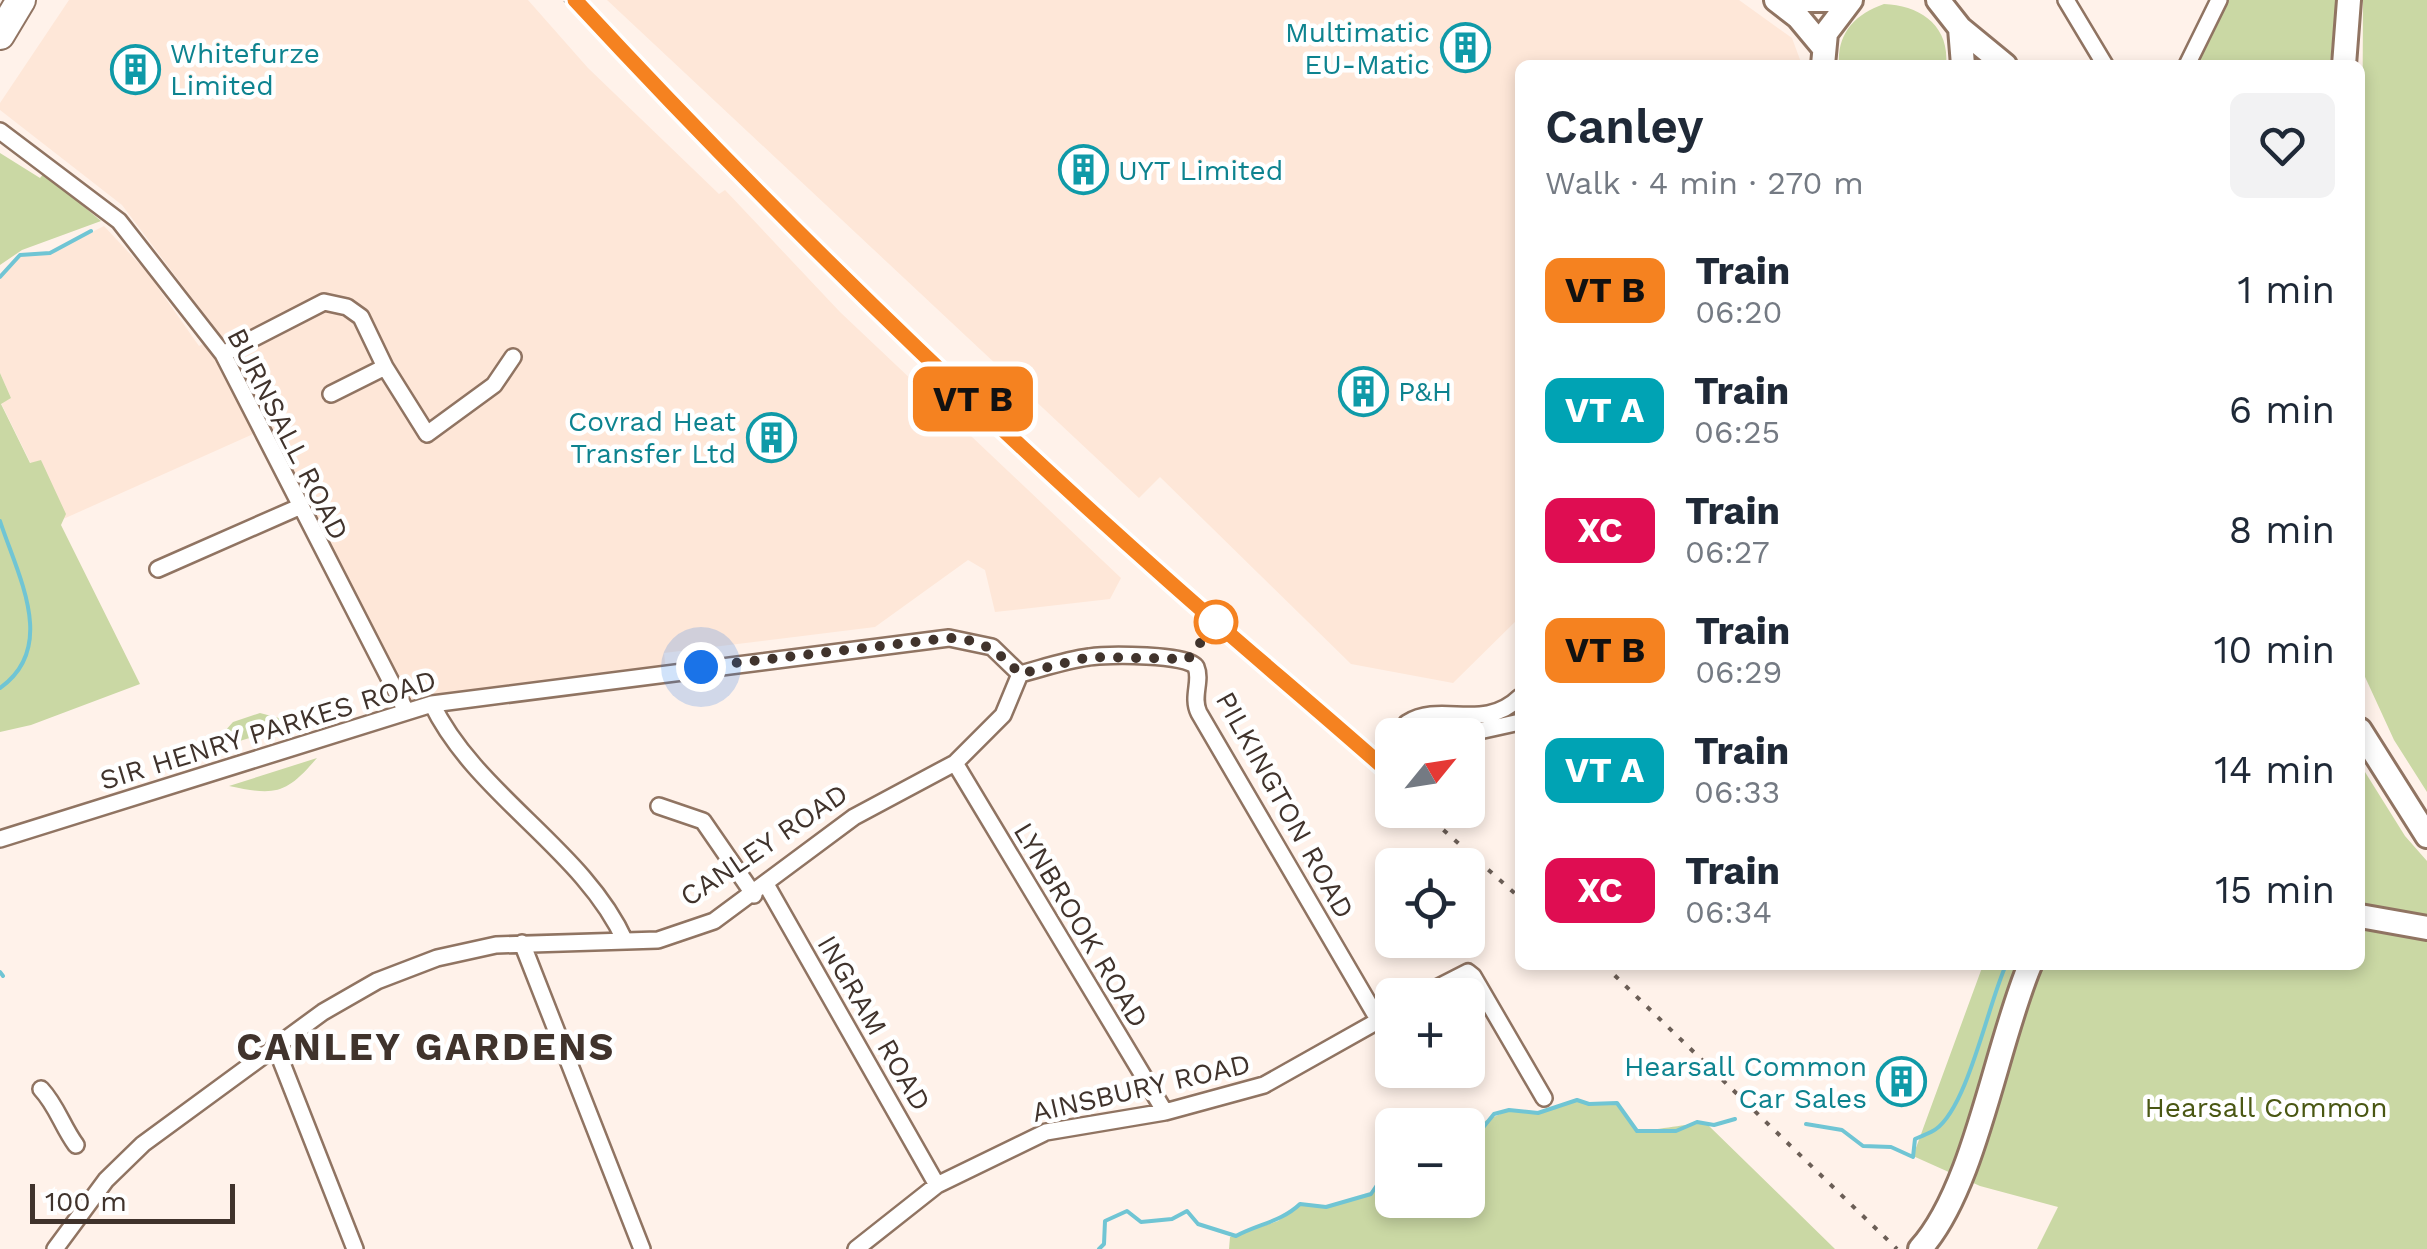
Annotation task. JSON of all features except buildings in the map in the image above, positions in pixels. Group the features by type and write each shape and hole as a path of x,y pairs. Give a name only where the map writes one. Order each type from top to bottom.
{"highway":[{"path":"0,35 20,0"}],"street":[{"path":"1776,0 1798,17 1823,56"},
{"path":"1802,0 1832,0"},
{"path":"1823,56 1831,23 1851,0"},
{"path":"2066,0 2103,60"},
{"path":"2190,60 2220,0"},
{"path":"2344,60 2349,0"},
{"path":"1947,9 1962,60"},
{"path":"1947,9 2001,60"},
{"name":"BURNSALL ROAD","path":"0,131 118,221 223,354 406,711"},
{"path":"223,354 332,302 361,318 385,367 428,434 494,385 513,357"},
{"path":"331,394 385,367"},
{"path":"158,569 299,507"},
{"name":"SIR HENRY PARKES ROAD","path":"0,838 432,704 949,638 970,639 992,647 1020,674"},
{"name":"PILKINGTON ROAD","path":"1020,674 1109,656 1175,656 1192,663 1197,671 1195,704 1375,999"},
{"name":"CANLEY ROAD","path":"54,1249 106,1180 143,1144 323,1012 377,980 437,958 522,943 625,941 686,934 761,890 854,817 955,763 1003,716 1020,674"},
{"path":"1418,718 1432,714 1482,716 1515,699"},
{"path":"432,704 458,747 605,906 625,941"},
{"path":"1485,730 1515,723"},
{"path":"2365,738 2427,836"},
{"name":"LYNBROOK ROAD","path":"955,763 1164,1112"},
{"name":"INGRAM ROAD","path":"659,806 702,821 761,890 937,1185"},
{"path":"2365,917 2427,928"},
{"path":"522,943 642,1249"},
{"path":"1922,1247 1948,1206 1966,1163 2028,970"},
{"path":"1485,997 1544,1098"},
{"name":"AINSBURY ROAD","path":"856,1249 937,1185 1046,1132 1164,1112 1264,1085 1375,1023"},
{"path":"276,1048 355,1249"},
{"path":"41,1089 56,1105 64,1129 76,1145"}],"shaded area":[{"path":"69,0 528,0 588,68 719,194 725,190 840,312 1121,578 1110,599 995,612 985,570 968,560 875,627 664,653 666,671 406,711 260,431 61,520 41,460 31,464 1,403 11,398 0,373 0,277 20,255 50,253 104,226 147,272 199,346 219,334 122,205 0,110 0,103"},
{"path":"607,0 1739,0 1792,38 1800,60 1515,60 1515,622 1453,683 1351,664 1160,477 1139,498"}],"green space":[{"path":"2223,0 2336,0 2330,60 2193,60"},
{"path":"2363,0 2427,0 2427,792 2394,740 2365,677"},
{"path":"1884,4 1920,13 1938,29 1946,60 1839,60 1845,34 1864,13"},
{"path":"0,153 40,178 44,173 101,221 22,250 0,265"},
{"path":"0,373 11,398 1,404 30,463 41,460 66,514 61,525 140,684 31,725 0,732"},
{"path":"260,713 298,723 207,751 233,722"},
{"path":"317,758 297,779 279,789 258,791 229,786"},
{"path":"2365,772 2405,836 2427,861 2427,918 2365,907"},
{"name":"Hearsall Common","path":"2365,929 2427,939 2427,1249 2037,1249 2058,1207 1980,1186 1913,1156 1981,970 2365,970"},
{"path":"1577,1100 1589,1104 1617,1103 1637,1131 1708,1125 1835,1249 1229,1249 1230,1237 1278,1221 1300,1204 1326,1207 1370,1194 1375,1187 1375,1218 1485,1218 1485,1121 1509,1110 1538,1113"}],"waterway":[{"path":"0,277 20,255 50,253 91,231"},
{"path":"0,521 23,587 30,632 27,652 17,671 0,688"},
{"path":"1806,1124 1842,1130 1863,1146 1891,1147 1913,1157 1915,1139 1936,1129 1958,1099 2004,970"},
{"path":"0,972 3,976"},
{"path":"1485,1125 1494,1114 1509,1110 1538,1113 1577,1100 1589,1104 1617,1103 1637,1131 1676,1131 1697,1122 1714,1125 1735,1119"},
{"path":"1099,1249 1104,1244 1105,1221 1127,1211 1141,1222 1172,1219 1187,1211 1198,1224 1236,1236 1277,1219 1300,1204 1326,1207 1371,1194 1375,1188"}],"railway":[{"path":"565,0 765,204 969,403 1375,770"},
{"path":"1441,828 1515,894"},
{"path":"1609,970 1897,1249"}],"train":[{"path":"575,0 773,205 1000,426 1170,582 1375,760"}],"place":[{"name":"Multimatic EU-Matic","path":"1465,48"},
{"name":"Whitefurze Limited","path":"135,69"},
{"name":"UYT Limited","path":"1083,170"},
{"name":"P&H","path":"1363,391"},
{"name":"Covrad Heat Transfer Ltd","path":"771,437"},
{"name":"Hearsall Common Car Sales","path":"1902,1082"}],"district":[{"name":"CANLEY GARDENS","path":"426,1047"}],"route":[{"path":"701,667 949,638 970,639 992,647 1020,674 1089,657 1188,659 1216,622"}]}
